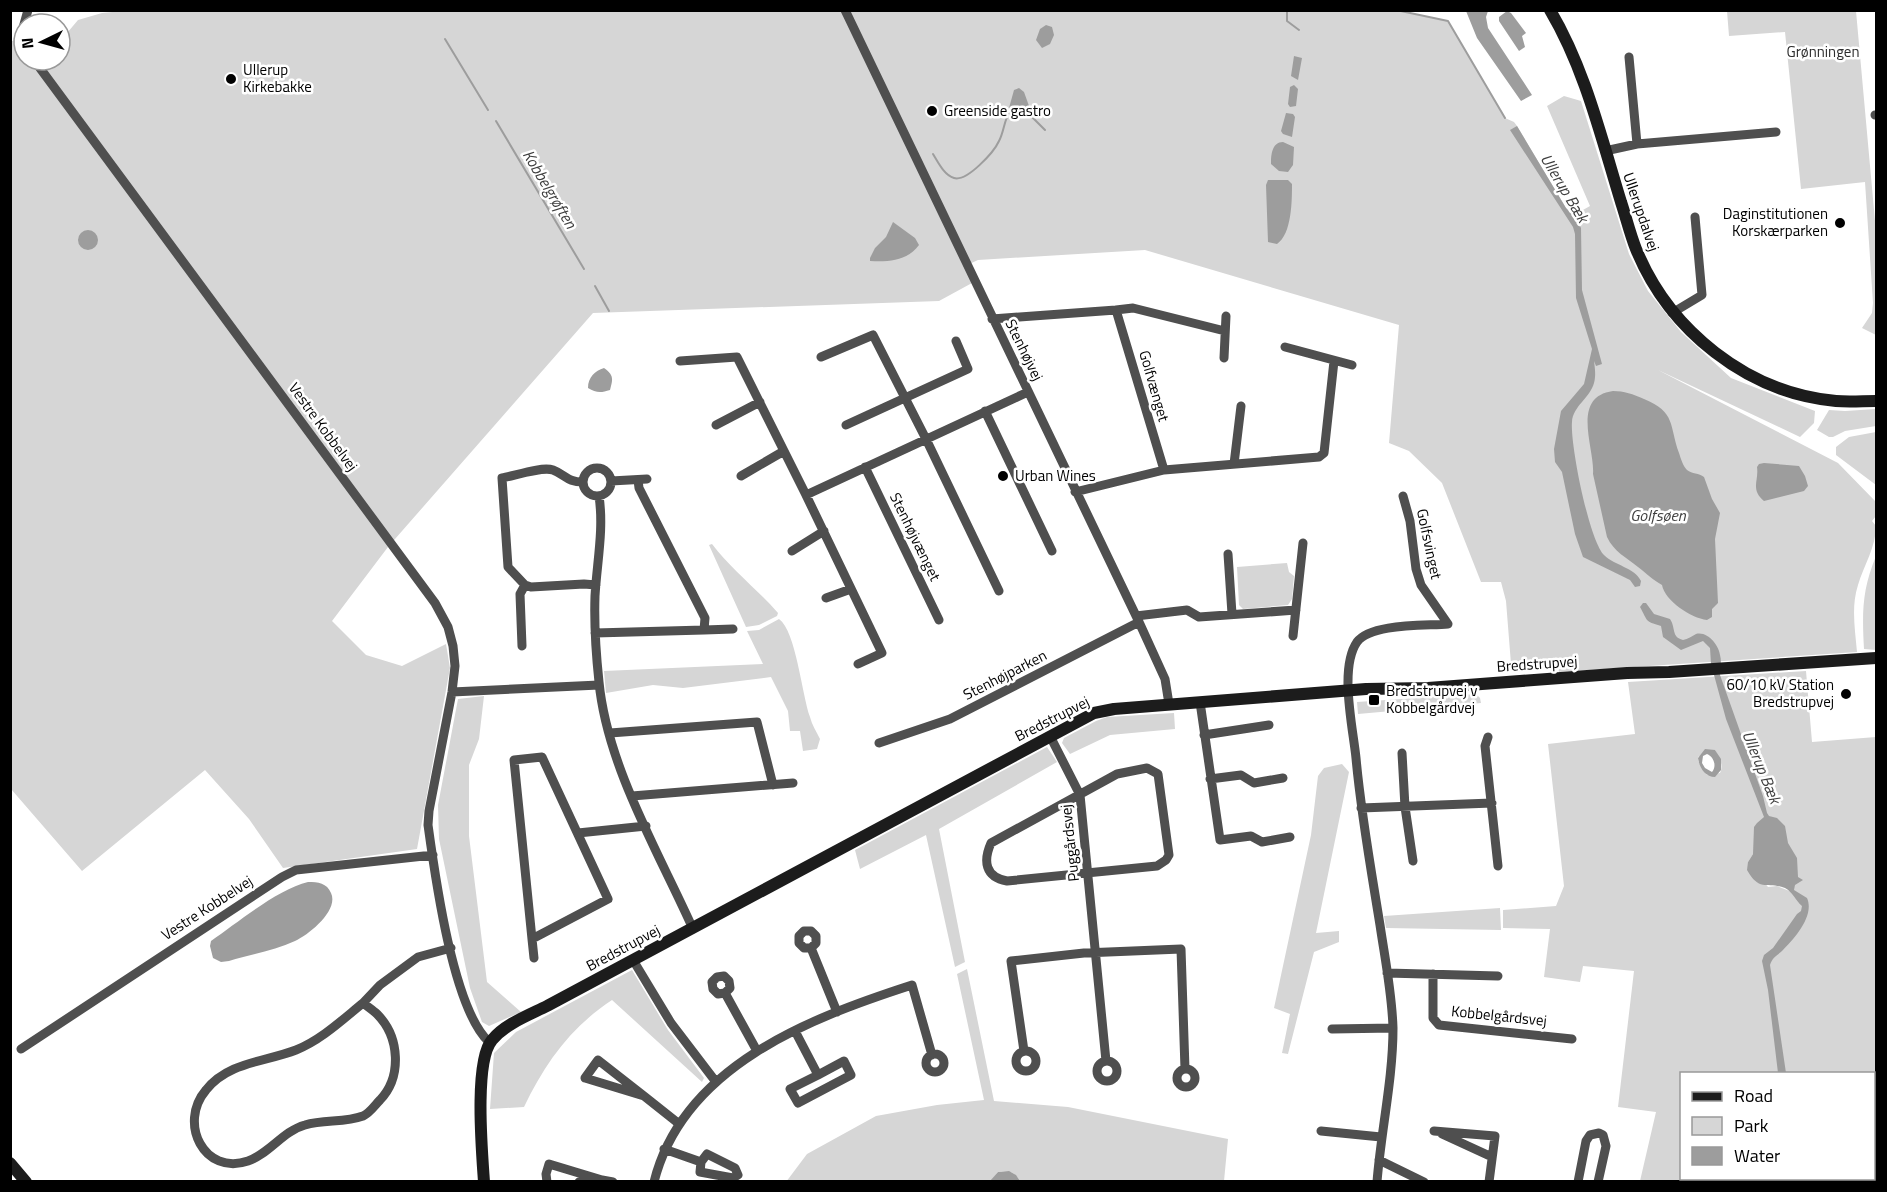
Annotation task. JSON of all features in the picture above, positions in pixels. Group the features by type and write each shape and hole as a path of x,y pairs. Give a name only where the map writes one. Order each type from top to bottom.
{"street":[{"name":"Stenhøjvej","path":"845,10 1138,619 1164,679 1169,704"},
{"name":"Ullerupdalvej","path":"1550,10 1573,52 1636,249 1672,313 1700,342 1734,367 1766,382 1795,392 1835,401 1876,401"},
{"path":"1629,57 1637,144"},
{"name":"Vestre Kobbelvej","path":"42,72 435,603 448,627 455,666 453,692 428,825 455,968 472,1018 478,1031 489,1042"},
{"path":"1605,151 1637,144 1776,132"},
{"path":"1672,313 1702,295 1695,217"},
{"path":"992,319 1133,308 1225,331"},
{"name":"Golfvænget","path":"1116,310 1164,470"},
{"path":"1224,358 1226,316"},
{"path":"821,357 873,335 999,591"},
{"path":"846,425 968,369 956,341"},
{"path":"1285,347 1352,365"},
{"path":"680,361 737,357 882,653 858,664"},
{"path":"1075,492 1164,470 1319,457 1324,453 1334,361"},
{"path":"806,495 1028,392"},
{"path":"716,425 760,402"},
{"path":"1234,464 1241,406"},
{"path":"985,411 1052,551"},
{"path":"741,476 784,451"},
{"name":"Stenhøjvænget","path":"865,467 939,620"},
{"path":"596,468 606,471 611,481 607,492 599,496 586,491 584,482 587,472 596,468"},
{"path":"584,482 572,482 555,470 546,469 502,478 508,567 525,585 596,585"},
{"path":"611,481 642,479 639,488 705,618 704,630"},
{"path":"599,496 602,526 596,585 595,633 599,685 609,733 632,796 693,929"},
{"name":"Golfsvinget","path":"1349,691 1348,678 1352,652 1359,640 1367,634 1378,630 1448,624 1421,585 1416,568 1410,521 1403,496"},
{"path":"792,551 824,531"},
{"path":"1293,636 1303,543"},
{"path":"1228,554 1232,614"},
{"path":"522,646 520,594 525,585"},
{"path":"826,598 851,589"},
{"path":"1138,619 1187,610 1199,617 1296,610"},
{"name":"Stenhøjparken","path":"879,742 950,719 1138,619"},
{"path":"595,633 733,629"},
{"name":"Bredstrupvej","path":"489,1042 510,1026 1094,713 1169,704 1349,691 1428,688 1876,658"},
{"path":"453,692 599,685"},
{"path":"1349,691 1361,808 1387,973 1393,1028 1377,1182"},
{"path":"1200,702 1220,840 1251,836 1262,842 1290,837"},
{"path":"609,733 757,722 772,785"},
{"path":"1204,735 1269,725"},
{"name":"Puggårdsvej","path":"1050,736 1080,795 1106,1061"},
{"path":"1488,737 1485,746 1498,866"},
{"path":"1402,753 1405,807 1413,861"},
{"path":"532,939 608,899 542,757 514,760 532,939 534,958"},
{"path":"1147,768 1158,774 1169,855 1166,860 1157,866 1007,881 996,879 990,873 987,865 987,852 991,843 1080,795 1126,771 1147,768"},
{"path":"1210,779 1241,775 1254,783 1283,778"},
{"path":"632,796 793,783"},
{"path":"1361,808 1492,803"},
{"path":"578,833 646,826"},
{"name":"Vestre Kobbelvej","path":"21,1049 296,870 433,855"},
{"path":"363,1003 379,1015 393,1039 397,1064 388,1092 366,1115 341,1122 305,1125 287,1134 264,1152 247,1161 226,1164 209,1155 198,1142 193,1123 196,1104 206,1089 218,1078 240,1066 296,1050 315,1041 363,1003 380,985 418,957 451,948"},
{"path":"811,948 837,1012"},
{"path":"1024,1051 1011,961 1084,953 1181,949 1185,1069"},
{"path":"633,960 671,1023 716,1082"},
{"path":"1387,973 1498,976"},
{"name":"Kobbelgårdsvej","path":"1433,974 1433,1018 1439,1025 1572,1039"},
{"path":"654,1182 664,1149 678,1123 694,1102 716,1082 758,1051 795,1030 912,985 932,1054"},
{"path":"725,993 758,1051"},
{"path":"1332,1029 1393,1028"},
{"path":"795,1030 818,1075"},
{"path":"484,1182 481,1112 482,1062 489,1042"},
{"path":"644,1096 585,1078 598,1060 644,1096 678,1123"},
{"path":"844,1061 851,1075 798,1103 790,1089 818,1075 844,1061"},
{"path":"1321,1131 1381,1137"},
{"path":"1489,1182 1496,1136 1434,1131 1492,1157"},
{"path":"1578,1182 1586,1141 1590,1135 1599,1133 1603,1135 1606,1146 1598,1182"},
{"path":"664,1149 701,1162"},
{"path":"1379,1161 1424,1182"},
{"path":"10,1163 26,1182"},
{"path":"547,1182 546,1174 549,1164 613,1182"},
{"path":"579,1182 602,1180"}],"green space":[{"path":"133,10 1396,10 1448,21 1505,118 1517,126 1566,208 1574,215 1590,206 1547,106 1564,96 1581,101 1629,254 1648,291 1681,332 1731,378 1815,411 1814,423 1800,437 1658,370 1838,463 1876,502 1876,516 1872,521 1876,526 1874,541 1858,585 1855,602 1857,652 1559,672 1557,660 1511,664 1506,601 1501,582 1481,582 1442,483 1409,451 1389,443 1399,325 1145,250 978,260 965,266 972,283 939,301 593,313 388,547 332,621 366,655 402,666 446,644 450,668 417,849 283,868 249,819 205,770 82,871 11,789 10,42 12,41 12,72 72,72 72,27 78,20 102,13"},
{"name":"Grønningen","path":"1727,11 1856,11 1876,232 1876,335 1862,328 1872,313 1873,303 1865,182 1801,189 1785,32 1729,36"},
{"path":"1876,409 1876,426 1845,431 1833,437 1817,430 1829,410"},
{"path":"1876,432 1876,485 1836,455 1836,447 1849,437"},
{"path":"712,544 778,613 777,616 759,625 746,627 709,545"},
{"path":"1876,556 1876,650 1864,649 1863,624 1864,601"},
{"path":"1287,563 1289,572 1294,576 1292,599 1288,605 1243,609 1239,605 1237,567"},
{"path":"779,619 790,636 794,649 807,707 820,739 817,749 803,751 800,731 790,731 788,711 771,677 683,688 653,685 606,693 604,671 763,664 747,631 759,630"},
{"path":"1806,671 1812,742 1876,737 1876,1133 1875,1072 1680,1072 1680,1180 1863,1181 1640,1181 1656,1112 1618,1107 1634,971 1583,966 1580,982 1544,977 1550,929 1503,928 1503,910 1556,906 1564,886 1548,744 1635,734 1628,682","holes":["1715,750 1720,761 1720,773 1707,775 1698,757","1781,828 1785,846 1790,853 1792,892 1777,886 1768,887 1748,862 1753,854"]},
{"path":"1476,694 1481,703 1358,714 1357,702"},
{"path":"484,696 479,739 469,765 469,836 487,982 521,1012 489,1026 482,1022 470,988 439,839 438,805 458,699"},
{"path":"1174,713 1175,729 1110,735 1070,754 1062,743 1064,738 1107,717"},
{"path":"1047,747 1057,762 939,829 965,962 955,967 926,835 860,869 855,850"},
{"path":"1342,764 1349,772 1316,933 1339,931 1339,942 1314,952 1288,1054 1282,1053 1290,1014 1274,1008 1311,835 1318,776 1324,768"},
{"path":"1500,908 1501,930 1386,928 1384,916"},
{"path":"967,969 994,1101 1068,1107 1228,1139 1224,1181 1020,1181 1011,1172 998,1172 990,1182 786,1182 807,1154 876,1116 937,1105 984,1100 957,974"},
{"path":"632,970 668,1030 704,1078 702,1082 612,1000 584,1022 560,1047 524,1107 490,1109 494,1053 516,1032"}],"water":[{"path":"1466,11 1488,11 1486,17 1488,28 1532,95 1521,101 1477,38"},
{"path":"1507,11 1526,33 1522,36 1525,47 1519,51 1499,21 1499,17"},
{"path":"1046,25 1052,27 1054,35 1050,44 1042,48 1036,40 1040,29"},
{"path":"1294,56 1302,58 1298,80 1291,76"},
{"path":"1294,85 1298,89 1296,106 1290,107 1288,104 1290,87"},
{"path":"1019,88 1024,92 1029,106 1026,113 1016,117 1011,115 1009,108 1014,90"},
{"path":"1286,113 1293,114 1295,117 1292,137 1281,131"},
{"path":"1517,126 1566,208 1581,228 1582,290 1602,364 1596,366 1594,361 1594,383 1573,416 1572,433 1577,470 1598,546 1608,559 1638,576 1641,581 1640,586 1635,587 1630,580 1583,557 1575,534 1562,472 1555,462 1554,449 1561,411 1584,384 1592,349 1576,298 1573,227 1510,130"},
{"path":"1283,142 1294,147 1293,165 1288,172 1279,171 1271,164 1274,147"},
{"path":"1268,180 1288,180 1292,184 1291,207 1286,233 1277,244 1268,242 1266,185"},
{"path":"893,222 915,238 919,245 909,254 897,259 870,261 875,248 886,237"},
{"path":"88,230 95,233 98,240 95,247 88,250 81,247 78,240 81,233"},
{"path":"604,368 612,378 610,390 599,392 588,388 593,375"},
{"name":"Golfsøen","path":"1613,391 1640,397 1662,409 1670,420 1684,466 1687,470 1704,477 1720,513 1715,539 1718,603 1712,609 1712,617 1707,620 1673,603 1662,585 1621,554 1607,537 1593,474 1588,413 1592,403 1600,395"},
{"path":"1764,463 1799,466 1808,486 1804,491 1764,501 1757,493 1756,485 1757,467"},
{"path":"1646,603 1654,614 1670,619 1679,639 1683,640 1696,634 1705,635 1718,648 1721,660 1720,675 1767,813 1777,818 1785,826 1788,843 1797,858 1798,877 1803,880 1795,885 1794,890 1807,898 1809,905 1806,920 1770,965 1786,1072 1778,1072 1768,990 1762,961 1764,955 1773,948 1801,911 1802,906 1787,889 1760,884 1747,870 1748,862 1753,854 1754,827 1764,817 1726,719 1711,664 1710,648 1703,641 1681,650 1663,637 1661,626 1647,620 1640,607"},
{"path":"1705,749 1715,750 1721,759 1721,770 1715,777 1708,775 1701,768 1698,758","holes":["1709,755 1714,764 1712,772 1702,763 1703,756"]},
{"path":"308,882 325,885 331,893 332,900 331,907 322,921 308,933 279,947 229,961 221,962 213,958 211,941 271,899"},
{"path":"1009,1171 1020,1181 990,1181 998,1172"}],"waterway":[{"path":"1287,10 1287,21 1299,30"},
{"name":"Ullerup Bæk","path":"1396,10 1448,21 1505,118"},
{"name":"Kobbelgrøften","path":"445,39 488,110"},
{"path":"933,154 950,176 959,178 966,175 980,165 996,146 1010,111"},
{"path":"1027,112 1045,130"},
{"name":"Kobbelgrøften","path":"496,121 584,269"},
{"name":"Kobbelgrøften","path":"595,286 609,311"}],"place":[{"name":"Ullerup Kirkebakke","path":"231,79"},
{"name":"Greenside gastro","path":"932,111"},
{"name":"Daginstitutionen Korskærparken","path":"1840,223"},
{"name":"Urban Wines","path":"1003,476"},
{"name":"60/10 kV Station Bredstrupvej","path":"1846,694"},
{"name":"Bredstrupvej v Kobbelgårdvej","path":"1374,700"}]}
